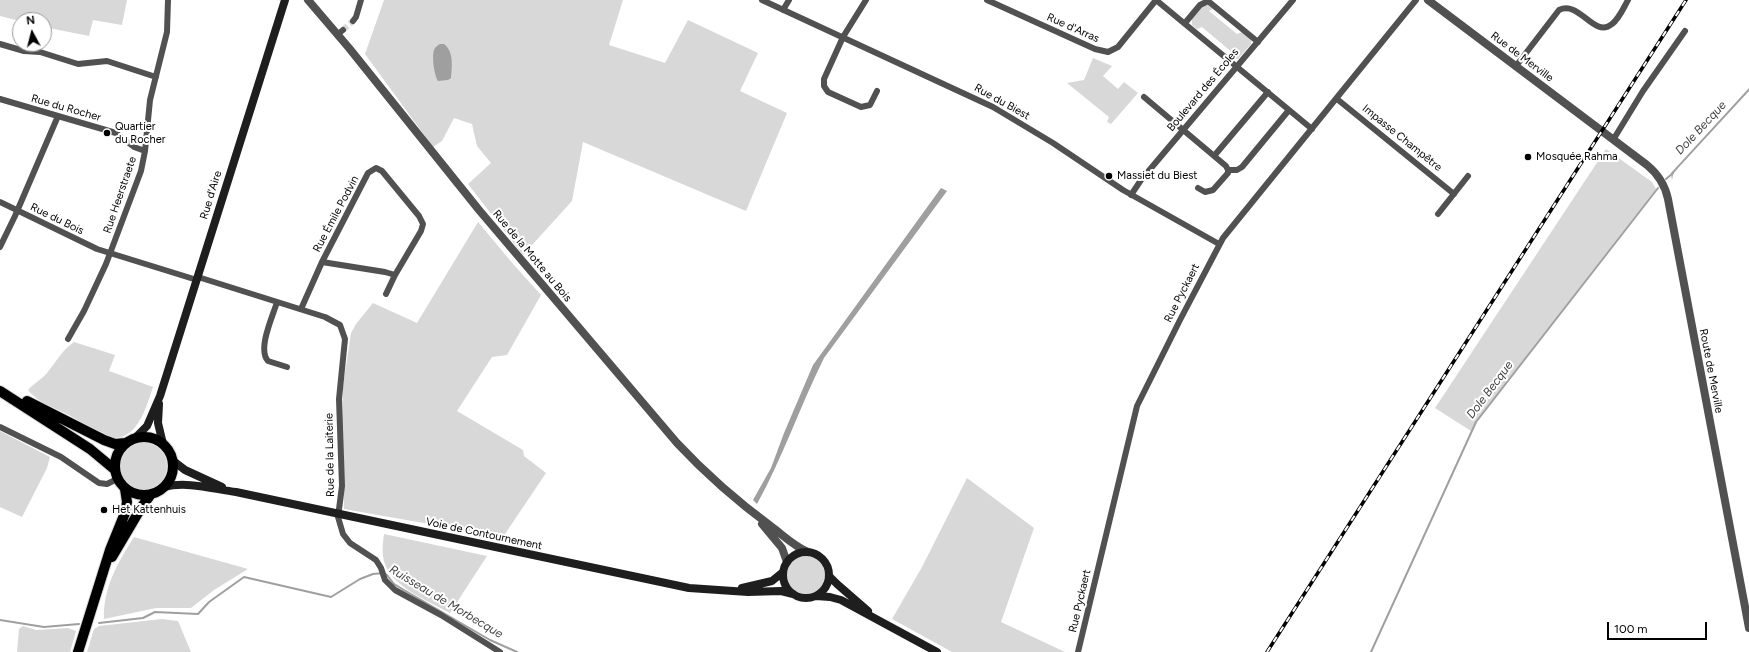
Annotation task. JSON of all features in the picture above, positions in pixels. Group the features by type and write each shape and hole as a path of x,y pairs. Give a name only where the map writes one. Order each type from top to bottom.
{"main road":[{"name":"Rue d'Aire","path":"136,438 145,429 160,396 285,0"},
{"path":"0,390 104,440 115,444 125,444"},
{"path":"0,390 106,461 125,489 127,502 125,513 113,541 78,652"},
{"name":"Rue d'Aire","path":"160,396 158,423 163,444"},
{"path":"106,567 141,508 152,494 164,487 172,475 172,460 170,452 163,444 151,438 136,438 125,444 117,454 116,474"},
{"name":"Voie de Contournement","path":"172,460 181,468 198,477 236,492"},
{"name":"Voie de Contournement","path":"164,487 177,484 236,492 671,585 697,589 727,590"},
{"path":"125,489 139,495 152,494"},
{"path":"727,590 776,579 783,572 787,562 797,553 808,552 816,554 822,558 827,565 829,576 824,589 813,596"},
{"path":"783,572 786,585 794,594"},
{"path":"829,576 880,620"},
{"path":"727,590 781,591 804,598 813,596 837,598 937,652"}],"street":[{"name":"Rue Heerstraete","path":"68,339 86,306 110,254 139,175 145,151 149,105 168,26 168,0"},
{"name":"Rue de la Motte au Bois","path":"308,0 340,32 475,206 662,425 702,468 754,514 792,543 808,552"},
{"path":"353,21 356,17 361,0"},
{"name":"Rue du Biest","path":"762,0 962,92 1004,113 1131,194 1220,244"},
{"path":"783,10 789,0"},
{"path":"866,0 844,38 824,79 824,88 828,92 863,107 870,105 877,91"},
{"name":"Rue d'Arras","path":"987,0 1106,52 1111,52 1118,47 1156,0"},
{"path":"1156,0 1312,129"},
{"name":"Boulevard des Écoles","path":"1131,194 1292,0"},
{"name":"Rue Pyckaert","path":"1078,652 1137,406 1220,244 1416,0"},
{"name":"Rue de Merville","path":"1428,0 1602,131"},
{"path":"1516,66 1559,10 1565,7 1571,7 1597,26 1607,27 1614,23 1628,0"},
{"path":"1185,23 1201,3 1208,1 1258,42"},
{"path":"1613,140 1643,91 1685,31"},
{"path":"0,44 24,51 40,52 78,64 107,61 156,77"},
{"path":"1214,156 1268,92"},
{"path":"1144,97 1226,166 1228,170"},
{"name":"Rue du Rocher","path":"0,99 116,133 136,149 145,151"},
{"name":"Impasse Champêtre","path":"1337,99 1454,194"},
{"path":"1228,170 1237,170 1242,167 1289,110"},
{"path":"0,247 18,211 58,116"},
{"name":"Route de Merville","path":"1602,131 1654,171 1665,189 1749,628"},
{"name":"Rue Émile Podvin","path":"301,309 322,262 368,173 373,169 382,171 414,210 423,224 421,231 395,275 386,294"},
{"path":"1198,188 1204,192 1211,192 1228,173 1228,170"},
{"path":"1438,214 1468,176"},
{"name":"Rue du Bois","path":"0,202 93,248 197,279"},
{"name":"Rue Émile Podvin","path":"322,262 385,272 395,275"},
{"name":"Rue de la Laiterie","path":"197,279 301,309 334,321 340,325 345,335 339,399 342,486 338,514 340,528 347,540 374,558 380,565 389,585 398,592 436,612 500,652"},
{"path":"278,302 264,343 263,352 268,361 287,367"},
{"path":"0,427 61,457 99,483 107,484 116,474"},
{"name":"Rue de la Motte au Bois","path":"754,514 782,548 787,562"}],"shaded area":[{"path":"0,0 127,0 122,25 93,20 89,36 52,29 52,12 12,12 12,19 0,16"},
{"path":"384,0 623,0 609,45 665,63 688,20 758,53 740,91 787,113 746,211 583,142 572,201 523,255 468,184 491,163 477,146 472,124 454,118 442,141 433,147 365,54"},
{"path":"1207,4 1214,8 1209,11 1237,34 1242,32 1251,40 1251,44 1238,59 1233,59 1229,56 1234,54 1202,27 1197,29 1192,25 1192,19 1204,5"},
{"path":"440,44 444,44 447,47 451,55 452,69 451,78 448,80 438,81 434,69 433,54 435,48"},
{"path":"1093,58 1112,66 1103,76 1118,89 1124,82 1138,93 1111,124 1107,122 1109,117 1067,83 1084,80"},
{"path":"1749,88 1749,91 1673,174 1672,180 1671,173"},
{"path":"1606,149 1652,182 1656,189 1476,422 1471,431 1435,408"},
{"path":"941,188 947,191 824,358 775,468 757,504 753,500 771,468 813,365"},
{"path":"478,222 541,295 507,355 492,357 457,411 523,450 524,456 546,473 503,537 344,509 342,422 343,386 351,333 356,324 373,303 417,323"},
{"path":"74,342 115,355 109,371 153,387 142,417 129,433 121,437 110,437 98,433 73,417 42,402 28,390 45,375 63,352"},
{"path":"0,431 50,457 47,468 22,517 0,507"},
{"path":"138,442 148,442 160,449 167,461 167,471 160,483 148,490 138,490 130,486 123,479 119,471 119,461 123,453 130,446"},
{"path":"967,478 1034,528 1001,622 1065,652 952,652 892,619 922,567"},
{"path":"384,534 487,556 450,613 409,591 392,575 386,566 383,556"},
{"path":"134,537 248,569 214,590 191,608 156,608 104,619 104,608 109,586 122,556"},
{"path":"802,556 810,556 817,559 822,564 825,575 822,586 817,591 810,594 802,594 795,591 790,586 787,579 787,571 790,564 795,559"},
{"path":"162,619 178,621 191,652 87,652 94,629 99,626"},
{"path":"23,626 36,630 68,628 76,631 70,652 17,652 19,629"}],"waterway":[{"name":"Dole Becque","path":"1666,179 1673,173"},
{"name":"Dole Becque","path":"1371,652 1476,422 1658,188"},
{"name":"Ruisseau de Morbecque","path":"99,623 143,618 155,612 198,614 209,602 244,577 331,597 360,579 373,574 384,573 394,584 404,590 490,640 517,652"},
{"name":"Ruisseau de Morbecque","path":"0,620 44,627 79,624"}],"tunnel":[{"path":"343,30 353,21"}],"railway":[{"path":"1267,652 1686,0"}],"place":[{"name":"Quartier du Rocher","path":"107,133"},
{"name":"Mosquée Rahma","path":"1528,157"},
{"name":"Massiet du Biest","path":"1109,176"},
{"name":"Het Kattenhuis","path":"104,510"}]}
